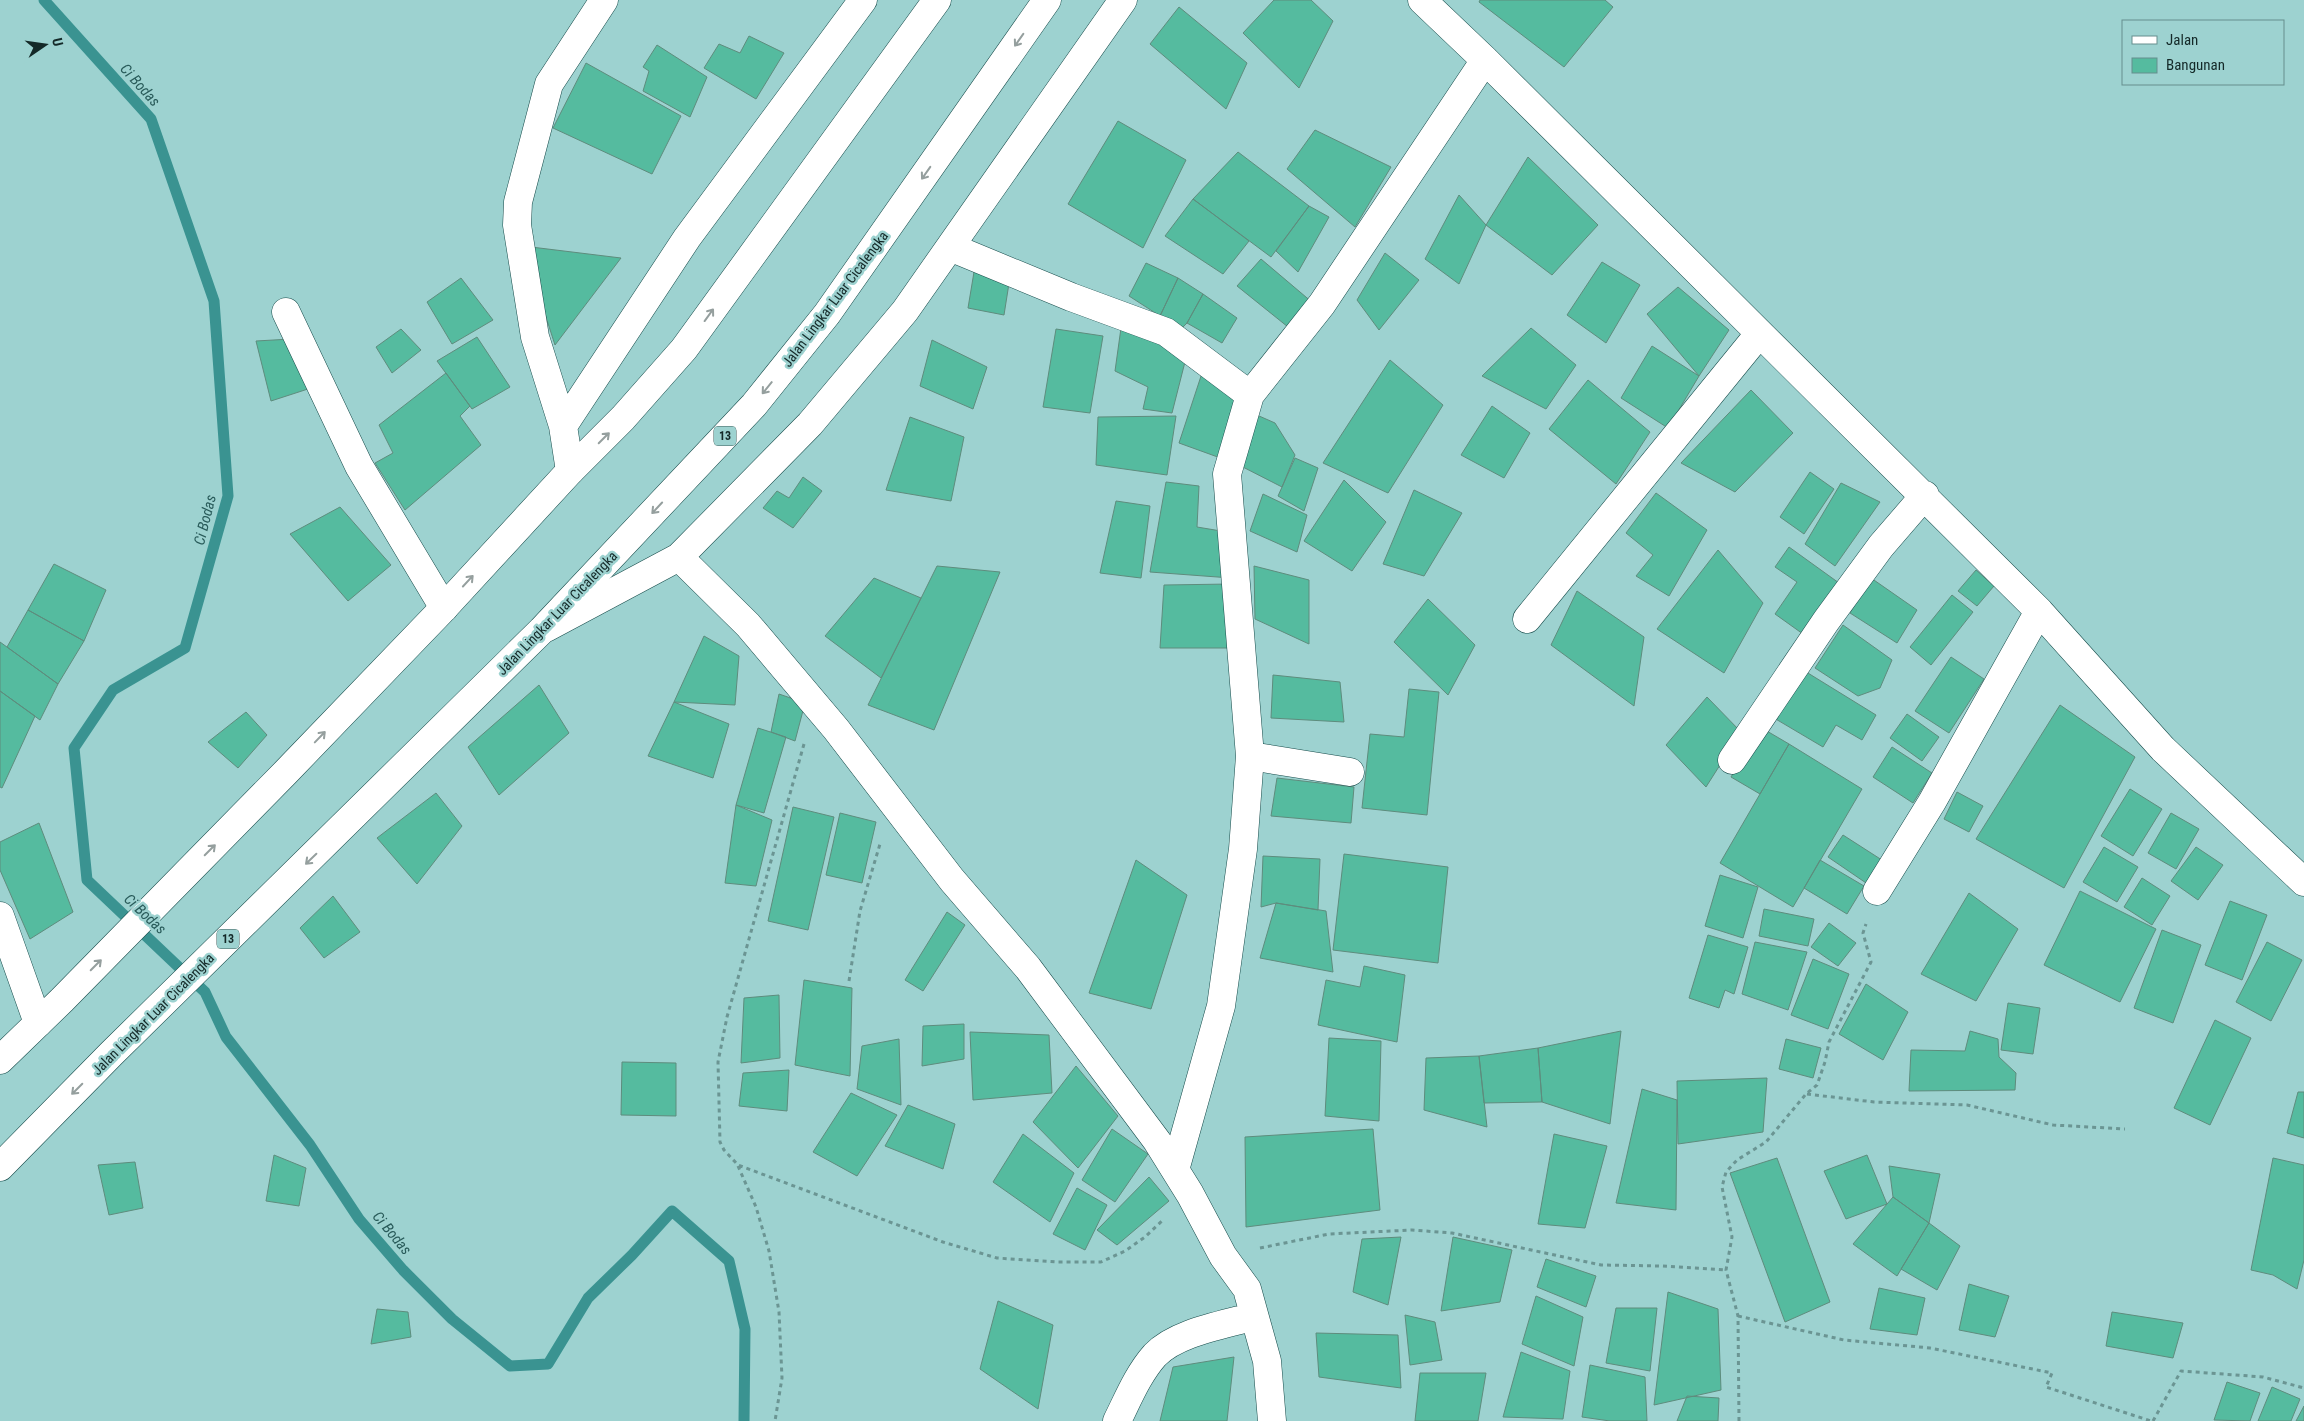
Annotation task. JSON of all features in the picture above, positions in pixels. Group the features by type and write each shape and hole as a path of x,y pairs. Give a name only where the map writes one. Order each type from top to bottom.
{"main road":[{"path":"570,471 563,426 535,336 517,225 518,202 549,84 604,0"},
{"path":"563,426 687,238 862,0"},
{"path":"0,1060 62,1000 286,772 444,608 570,471 623,418 684,349 937,0"},
{"name":"Jalan Lingkar Luar Cicalengka","path":"0,1167 111,1054 542,630 754,405 827,314 1047,0"},
{"path":"542,630 679,558 810,424 906,311 1123,0"},
{"path":"1422,0 1924,495 2039,611 2163,749 2304,882"},
{"path":"1175,1170 1221,1006 1243,849 1250,756 1227,474 1250,394 1322,304 1484,60"},
{"path":"950,247 1166,332 1250,394"},
{"path":"286,312 359,466 444,608"},
{"path":"1527,620 1759,334"},
{"path":"1732,760 1826,621 1881,546 1924,495"},
{"path":"679,558 748,625 816,705 952,880 1028,968 1157,1141 1190,1194 1222,1256 1247,1289 1267,1361 1272,1421"},
{"path":"1877,891 1932,802 2039,611"},
{"path":"1250,756 1350,772"},
{"path":"0,916 38,1023"},
{"path":"1117,1421 1139,1377 1156,1354 1177,1339 1254,1316"}],"path":[{"path":"775,1421 782,1378 779,1312 769,1251 756,1208 738,1165 724,1150 720,1142 718,1062 727,1017 816,705"},
{"path":"849,981 860,911 892,802"},
{"path":"1739,1421 1738,1316 1726,1270 1732,1236 1722,1186 1726,1172 1737,1160 1766,1142 1806,1094 1817,1085 1825,1062 1829,1042 1870,962 1863,933 1877,891"},
{"path":"1806,1094 1874,1102 1967,1106 2053,1124 2125,1129"},
{"path":"738,1165 943,1242 997,1258 1057,1262 1101,1262 1125,1251 1145,1237 1190,1194"},
{"path":"1222,1256 1330,1234 1412,1230 1452,1233 1600,1266 1662,1266 1726,1270"},
{"path":"1738,1316 1844,1340 1930,1348 2052,1373 2046,1387 2152,1421 2181,1371 2263,1377 2304,1388"}],"building":[{"path":"1274,0 1311,0 1333,21 1299,88 1243,33"},
{"path":"1480,0 1605,0 1613,7 1564,67 1479,2"},
{"path":"1179,7 1247,63 1226,109 1150,44"},
{"path":"749,36 784,53 756,99 704,68 719,44 740,53"},
{"path":"657,45 707,77 690,117 643,91 649,71 643,67"},
{"path":"586,63 681,116 652,174 553,128"},
{"path":"1118,121 1186,160 1143,248 1068,204"},
{"path":"1315,130 1391,167 1355,227 1287,169"},
{"path":"1238,152 1309,206 1271,257 1193,199"},
{"path":"1528,157 1598,225 1552,275 1486,225"},
{"path":"1459,195 1486,225 1459,284 1425,259"},
{"path":"1193,199 1249,241 1223,274 1165,236"},
{"path":"1309,206 1329,217 1298,272 1276,251"},
{"path":"523,246 621,258 555,345"},
{"path":"1385,253 1419,280 1379,330 1357,300"},
{"path":"1261,259 1313,303 1293,331 1237,286"},
{"path":"1602,262 1640,285 1606,343 1567,315"},
{"path":"1146,263 1178,278 1160,316 1129,296"},
{"path":"974,272 1010,277 1004,315 968,308"},
{"path":"461,278 493,320 452,344 427,302"},
{"path":"1178,278 1203,294 1187,323 1178,332 1160,316"},
{"path":"1678,287 1729,330 1699,376 1647,314"},
{"path":"1203,294 1237,318 1222,343 1187,323"},
{"path":"1121,328 1187,354 1172,413 1143,409 1148,387 1115,371"},
{"path":"1531,328 1576,365 1546,409 1482,376"},
{"path":"401,329 421,350 392,373 376,347"},
{"path":"1056,329 1103,336 1090,413 1043,407"},
{"path":"477,337 510,387 472,409 437,361"},
{"path":"291,339 311,388 271,401 256,341"},
{"path":"932,340 987,367 973,409 920,386"},
{"path":"1652,346 1699,376 1668,428 1621,398"},
{"path":"1390,360 1443,405 1388,493 1323,463"},
{"path":"1204,367 1242,395 1226,460 1179,443"},
{"path":"446,373 470,406 460,416 481,445 405,510 375,463 393,453 379,425"},
{"path":"1588,380 1650,432 1616,484 1549,429"},
{"path":"1751,390 1793,433 1735,492 1681,463"},
{"path":"1492,406 1530,433 1504,478 1461,455"},
{"path":"1250,412 1275,423 1295,455 1282,487 1235,463"},
{"path":"1176,416 1167,475 1096,465 1098,417"},
{"path":"910,417 964,437 951,501 886,490"},
{"path":"1295,458 1318,468 1304,511 1278,496"},
{"path":"1810,472 1834,489 1804,534 1780,517"},
{"path":"803,477 822,491 793,528 763,508 777,491 789,498"},
{"path":"1344,480 1386,522 1352,571 1304,541"},
{"path":"1166,482 1199,486 1197,527 1227,532 1231,578 1150,572"},
{"path":"1841,483 1880,502 1835,566 1805,544"},
{"path":"1414,490 1462,513 1424,576 1383,564"},
{"path":"1656,493 1707,530 1669,596 1636,576 1653,555 1626,533"},
{"path":"1263,494 1307,515 1297,552 1250,531"},
{"path":"1116,501 1150,506 1141,578 1100,573"},
{"path":"340,507 391,565 348,601 290,534"},
{"path":"1789,547 1839,583 1803,634 1775,614 1797,582 1775,567"},
{"path":"1718,550 1763,603 1724,673 1657,629"},
{"path":"54,564 106,590 84,641 28,610"},
{"path":"937,566 1000,572 934,730 868,705"},
{"path":"1254,566 1309,580 1309,644 1255,619"},
{"path":"1976,570 1994,586 1977,606 1958,591"},
{"path":"874,578 921,598 881,678 825,636"},
{"path":"1871,578 1917,610 1897,643 1850,613"},
{"path":"1230,584 1232,648 1160,648 1164,585"},
{"path":"1577,591 1644,637 1634,706 1551,645"},
{"path":"1952,595 1973,612 1931,665 1910,647"},
{"path":"1428,599 1475,645 1448,695 1394,642"},
{"path":"28,610 84,641 58,684 7,647"},
{"path":"1843,625 1892,660 1880,688 1858,696 1815,668"},
{"path":"704,636 739,656 735,705 674,702"},
{"path":"0,642 58,684 40,720 0,691"},
{"path":"1951,657 1984,679 1949,733 1915,711"},
{"path":"1803,670 1876,715 1862,740 1836,725 1823,747 1774,718"},
{"path":"1273,675 1340,682 1344,722 1271,718"},
{"path":"539,685 569,733 499,795 468,747"},
{"path":"1409,689 1439,692 1427,815 1362,808 1370,734 1404,737"},
{"path":"0,691 35,716 2,788 0,787"},
{"path":"779,694 805,703 795,741 771,732"},
{"path":"1707,697 1741,732 1706,787 1666,745"},
{"path":"674,702 729,724 713,778 648,756"},
{"path":"2060,705 2135,757 2064,888 1976,839"},
{"path":"246,712 267,735 238,768 208,742"},
{"path":"1907,714 1939,737 1922,761 1890,738"},
{"path":"1760,727 1789,744 1760,794 1731,777"},
{"path":"758,728 786,737 764,813 736,805"},
{"path":"1789,744 1862,789 1793,907 1720,863"},
{"path":"1892,747 1932,773 1913,803 1873,777"},
{"path":"1277,778 1354,787 1351,823 1271,816"},
{"path":"2130,789 2162,809 2133,856 2101,836"},
{"path":"1957,792 1983,806 1969,832 1944,819"},
{"path":"436,793 462,826 417,884 377,838"},
{"path":"736,805 772,820 756,886 725,883"},
{"path":"793,807 834,817 808,930 768,921"},
{"path":"840,813 876,822 862,883 826,875"},
{"path":"2171,813 2199,829 2176,869 2148,853"},
{"path":"39,823 73,912 30,939 0,870 0,842"},
{"path":"1843,835 1885,862 1869,885 1828,857"},
{"path":"2104,847 2138,867 2117,902 2083,882"},
{"path":"2196,847 2223,865 2198,900 2171,881"},
{"path":"1344,854 1448,867 1438,963 1333,950"},
{"path":"1263,856 1320,859 1318,910 1276,903 1261,907"},
{"path":"1136,860 1187,895 1151,1009 1089,993"},
{"path":"1820,860 1864,886 1847,914 1804,888"},
{"path":"1720,875 1758,887 1743,938 1705,926"},
{"path":"2142,878 2170,896 2152,925 2124,907"},
{"path":"2080,891 2156,929 2120,1002 2044,965"},
{"path":"1969,893 2018,929 1976,1001 1921,974"},
{"path":"333,896 360,932 324,958 300,928"},
{"path":"2230,901 2267,915 2242,980 2205,965"},
{"path":"1276,903 1326,911 1333,972 1260,958"},
{"path":"1764,909 1814,919 1808,946 1759,936"},
{"path":"947,912 965,925 923,991 905,980"},
{"path":"1829,923 1856,943 1838,966 1811,947"},
{"path":"2162,930 2201,945 2173,1023 2134,1008"},
{"path":"1708,935 1748,947 1734,994 1725,990 1719,1008 1689,998"},
{"path":"1755,942 1807,952 1788,1010 1742,994"},
{"path":"2267,942 2302,960 2271,1021 2236,1002"},
{"path":"1813,959 1849,974 1828,1029 1791,1015"},
{"path":"1364,966 1405,975 1397,1042 1318,1025 1326,980 1360,987"},
{"path":"804,980 852,988 850,1076 795,1065"},
{"path":"1866,984 1908,1012 1883,1060 1839,1034"},
{"path":"779,995 780,1058 741,1063 744,998"},
{"path":"2008,1003 2040,1008 2033,1054 2001,1050"},
{"path":"2215,1020 2251,1038 2210,1125 2174,1108"},
{"path":"964,1024 964,1059 922,1066 923,1026"},
{"path":"1621,1031 1610,1124 1542,1102 1538,1048"},
{"path":"1970,1031 1998,1039 1999,1057 2016,1073 2015,1090 1909,1091 1911,1050 1965,1051"},
{"path":"970,1032 1049,1035 1052,1093 973,1100"},
{"path":"1329,1038 1381,1041 1379,1121 1325,1116"},
{"path":"899,1039 901,1105 857,1089 862,1046"},
{"path":"1786,1039 1821,1048 1813,1078 1779,1069"},
{"path":"1538,1048 1542,1102 1484,1103 1479,1056"},
{"path":"1479,1056 1487,1127 1424,1110 1426,1058"},
{"path":"622,1062 676,1063 676,1116 621,1115"},
{"path":"1076,1066 1118,1116 1078,1168 1033,1122"},
{"path":"789,1070 787,1111 739,1106 743,1073"},
{"path":"1767,1078 1763,1132 1678,1144 1677,1081"},
{"path":"1642,1089 1677,1100 1676,1210 1616,1203"},
{"path":"2298,1092 2304,1092 2304,1138 2287,1133"},
{"path":"851,1093 897,1115 857,1176 813,1152"},
{"path":"908,1105 955,1124 943,1169 885,1146"},
{"path":"1112,1129 1148,1154 1115,1202 1082,1180"},
{"path":"1373,1129 1380,1210 1246,1227 1245,1137"},
{"path":"1023,1134 1074,1173 1050,1222 993,1182"},
{"path":"1554,1134 1607,1146 1585,1228 1538,1224"},
{"path":"274,1155 306,1168 299,1206 266,1201"},
{"path":"1867,1155 1887,1204 1846,1219 1824,1171"},
{"path":"1777,1158 1830,1302 1785,1322 1730,1173"},
{"path":"2273,1158 2304,1165 2304,1260 2297,1289 2273,1275 2251,1270"},
{"path":"135,1162 143,1208 109,1215 98,1165"},
{"path":"1889,1166 1940,1174 1929,1223 1893,1197"},
{"path":"1149,1177 1169,1201 1117,1245 1097,1230"},
{"path":"1077,1188 1107,1205 1085,1250 1053,1234"},
{"path":"1893,1197 1929,1223 1897,1276 1853,1244"},
{"path":"1929,1223 1960,1246 1937,1290 1901,1269"},
{"path":"1401,1237 1388,1305 1353,1292 1362,1239"},
{"path":"1453,1237 1512,1250 1500,1302 1441,1311"},
{"path":"1546,1259 1596,1276 1586,1307 1537,1287"},
{"path":"1969,1284 2009,1296 1995,1337 1959,1330"},
{"path":"1879,1288 1925,1298 1917,1335 1870,1329"},
{"path":"1668,1292 1718,1309 1721,1390 1654,1405"},
{"path":"1536,1296 1583,1317 1574,1366 1522,1344"},
{"path":"998,1301 1053,1325 1038,1409 980,1369"},
{"path":"1616,1308 1657,1308 1650,1371 1606,1363"},
{"path":"377,1309 408,1312 411,1337 371,1344"},
{"path":"2112,1312 2183,1323 2173,1358 2106,1346"},
{"path":"1405,1315 1435,1322 1442,1360 1410,1365"},
{"path":"1316,1333 1398,1335 1401,1388 1319,1377"},
{"path":"1521,1352 1570,1371 1563,1419 1503,1417"},
{"path":"1234,1357 1227,1421 1160,1421 1173,1367"},
{"path":"1590,1365 1645,1377 1647,1421 1610,1421 1582,1417"},
{"path":"1420,1373 1486,1373 1478,1421 1415,1421"},
{"path":"2227,1382 2260,1393 2250,1421 2214,1420"},
{"path":"2272,1387 2300,1399 2291,1421 2258,1421"},
{"path":"1687,1396 1719,1398 1718,1421 1677,1421"},
{"path":"2304,1406 2304,1421 2296,1421"}],"waterway":[{"name":"Ci Bodas","path":"44,0 151,119 214,301 228,496 185,648 113,690 74,748 87,880 205,992 226,1037 310,1145 359,1219 403,1270 452,1319 510,1366 548,1364 588,1298 632,1255 672,1211 729,1261 745,1329 744,1421"}]}
